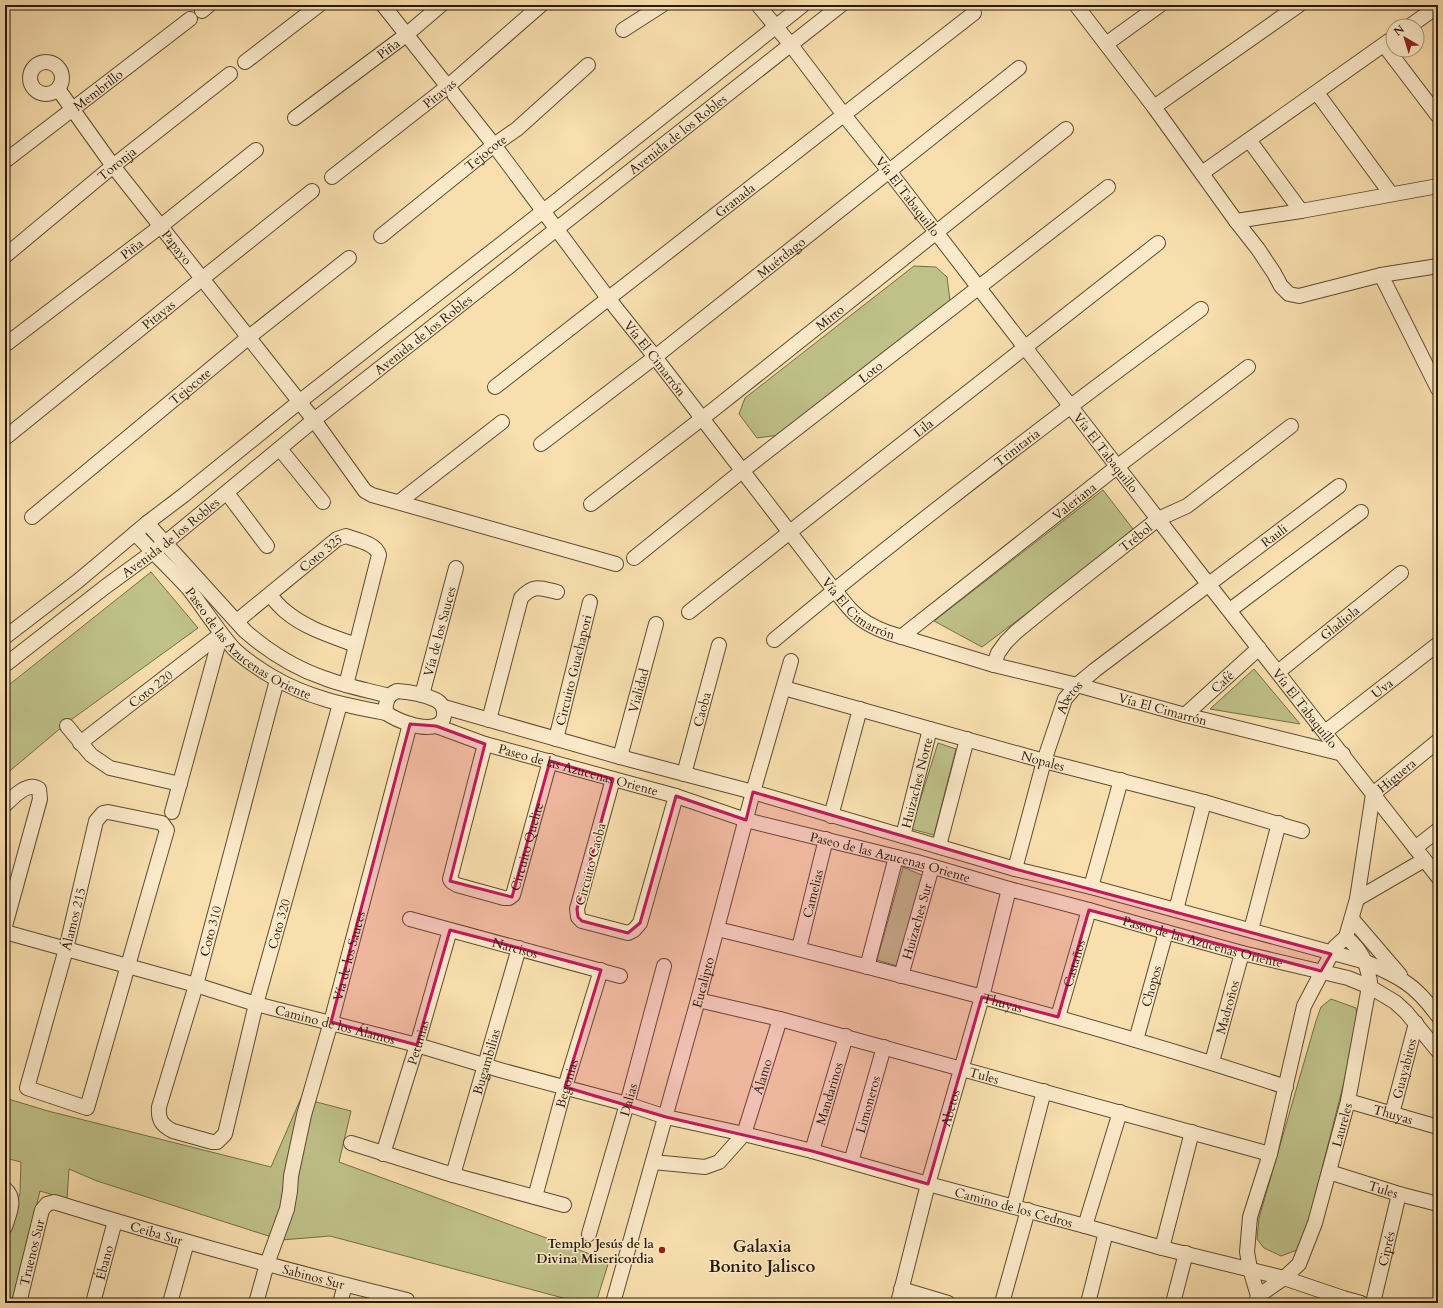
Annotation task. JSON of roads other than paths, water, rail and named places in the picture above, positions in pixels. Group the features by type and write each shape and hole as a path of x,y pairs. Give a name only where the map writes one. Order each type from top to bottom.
{"street":[{"path":"245,62 319,5"},
{"name":"Vía El Cimarrón","path":"383,5 494,145 608,298 834,590 852,612 863,621 876,628 901,637 994,664 1185,715 1343,754"},
{"name":"Piña","path":"295,118 406,35 441,5"},
{"name":"Pitayas","path":"332,177 447,87 541,5"},
{"path":"623,30 662,5"},
{"name":"Vía El Tabaquillo","path":"758,5 791,45 978,288 1026,347 1158,519 1438,877"},
{"name":"Avenida de los Robles","path":"5,638 78,581 147,523 299,402 803,5"},
{"name":"Avenida de los Robles","path":"5,665 105,587 164,544 314,420 841,5"},
{"path":"1076,5 1154,107 1236,221 1258,249 1281,286 1289,294 1299,296 1381,275 1438,266"},
{"path":"1106,44 1160,5"},
{"path":"1154,107 1298,5"},
{"path":"1421,18 1438,6"},
{"name":"Membrillo","path":"5,161 201,12"},
{"name":"Granada","path":"495,387 974,13"},
{"path":"1202,173 1385,44"},
{"path":"1399,58 1438,116"},
{"name":"Tejocote","path":"381,236 516,129 588,66"},
{"name":"Muérdago","path":"541,444 655,357 1019,68"},
{"name":"Toronja","path":"5,256 113,166 230,74"},
{"name":"Papayo","path":"58,89 113,166 314,420 364,491 372,495 400,502 595,564 616,564"},
{"path":"1317,93 1391,194"},
{"name":"Mirto","path":"591,504 702,418 1066,129"},
{"path":"1249,140 1301,211"},
{"name":"Piña","path":"5,345 161,226 256,150"},
{"path":"1236,221 1301,211 1438,186"},
{"name":"Loto","path":"634,558 742,471 1108,187"},
{"name":"Pitayas","path":"5,438 312,192"},
{"name":"Lila","path":"689,612 1158,243"},
{"name":"Tejocote","path":"32,517 249,337 349,258"},
{"path":"1381,275 1438,389"},
{"name":"Trinitaria","path":"774,640 834,590 1071,406 1201,309"},
{"name":"Valeriana","path":"901,637 1118,466 1248,367"},
{"path":"400,502 502,422"},
{"name":"Trébol","path":"994,664 998,654 1006,642 1016,632 1158,519 1187,506 1291,426"},
{"path":"280,449 323,502"},
{"name":"Rauli","path":"1209,584 1339,486"},
{"path":"227,493 267,546"},
{"path":"1230,610 1361,512"},
{"name":"Paseo de las Azucenas Oriente","path":"147,523 164,544 245,631 263,646 305,670 323,678 389,696 397,691 422,695 437,700 444,707 489,720 620,757 753,792 1015,869 1091,887 1360,961 1387,972 1406,983"},
{"name":"Paseo de las Azucenas Oriente","path":"135,533 188,589 221,634 235,649 249,662 277,680 306,694 340,704 386,713 399,721 410,724 436,726 485,744 676,796 746,820 896,857 1009,890 1089,910 1242,953 1348,978 1370,987 1395,1002 1416,1023 1438,1051"},
{"name":"Coto 325","path":"237,621 337,539 346,536 373,546 379,555 346,685"},
{"name":"Vía de los Sauces","path":"422,695 456,568"},
{"name":"Gladiola","path":"1278,672 1401,573"},
{"name":"Abetos","path":"1015,869 1044,761 1065,699 1077,685 1095,670 1209,584"},
{"path":"489,720 521,598 527,591 533,588 557,592"},
{"path":"270,595 284,611 302,623 356,645"},
{"name":"Circuito Guachapori","path":"556,739 590,602"},
{"name":"Vialidad","path":"620,757 656,624"},
{"path":"172,812 221,634"},
{"name":"Coto 220","path":"80,743 221,634"},
{"name":"Uva","path":"1325,732 1438,644"},
{"name":"Caoba","path":"684,774 719,645"},
{"path":"249,662 263,646"},
{"name":"Café","path":"1185,715 1259,648"},
{"name":"Eucalipto","path":"613,1303 666,1117 753,792 791,661"},
{"name":"Coto 310","path":"218,1142 212,1142 167,1128 161,1122 159,1107 196,985 277,680"},
{"name":"Nopales","path":"784,688 1044,761 1204,802 1302,831"},
{"path":"386,713 386,702 389,696"},
{"name":"Coto 320","path":"218,1142 225,1134 256,1004 340,704"},
{"path":"436,726 442,722 444,707"},
{"path":"831,816 860,709"},
{"name":"Vía de los Sauces","path":"256,1303 267,1264 287,1209 291,1176 304,1115 410,724"},
{"path":"67,726 91,755 110,768 180,784"},
{"name":"Huizaches Norte","path":"903,836 930,729"},
{"path":"939,846 966,739"},
{"name":"Higuera","path":"1373,794 1438,741"},
{"name":"Circuito Quelite","path":"485,744 450,879 457,885 504,898 509,898 513,895 550,761"},
{"name":"Circuito Caoba","path":"613,779 577,909 578,916 582,921 628,933 634,930 640,922 676,796"},
{"path":"1091,887 1121,780"},
{"path":"5,805 17,794 30,786 35,786 39,789 40,799 5,926"},
{"name":"Laureles","path":"1346,937 1358,948 1360,961 1370,981 1348,1101 1315,1223 1299,1264 1257,1299 1247,1252 1249,1224 1270,1154 1304,1006 1321,971 1335,947 1346,937 1352,919 1357,899 1373,794"},
{"path":"1176,910 1204,802"},
{"name":"Álamos 215","path":"113,812 162,823 165,826 166,834 87,1108 27,1088 66,949 96,822 99,817 103,813 113,812"},
{"path":"1251,930 1279,823"},
{"path":"1415,848 1438,830"},
{"name":"Camelias","path":"799,948 826,839"},
{"path":"867,967 896,857"},
{"path":"1357,899 1424,860"},
{"name":"Huizaches Sur","path":"901,976 932,867"},
{"name":"Abetos","path":"898,1303 928,1184 982,997 1009,890"},
{"name":"Castaños","path":"1058,1017 1089,910"},
{"name":"Narcisos","path":"410,919 620,976"},
{"path":"1352,919 1406,983 1432,1008 1438,1016"},
{"name":"Thuyas","path":"717,929 799,948 1058,1017 1212,1062 1286,1087"},
{"name":"Petunias","path":"383,1154 417,1045 450,930"},
{"name":"Camino de los Álamos","path":"5,932 196,985 256,1004 417,1045 627,1104 666,1117"},
{"name":"Chopos","path":"1136,1040 1166,932"},
{"name":"Bugambilias","path":"453,1176 519,948"},
{"name":"Madroños","path":"1212,1062 1242,953"},
{"name":"Dalias","path":"589,1234 627,1104 664,966"},
{"name":"Begonias","path":"535,1197 565,1087 600,970"},
{"name":"Tules","path":"698,1000 846,1036 1270,1154"},
{"name":"Álamo","path":"744,1134 780,1019"},
{"name":"Guayabitos","path":"1392,1114 1416,1023"},
{"name":"Mandarinos","path":"812,1151 846,1036"},
{"name":"Limoneros","path":"851,1162 884,1047"},
{"path":"1014,1206 1044,1091"},
{"name":"Thuyas","path":"1348,1101 1438,1127"},
{"path":"1085,1226 1120,1112"},
{"name":"Camino de los Cedros","path":"666,1117 812,1151 1162,1248 1284,1278 1342,1301 1360,1303"},
{"path":"1162,1248 1192,1132"},
{"path":"653,1162 705,1167 719,1162 744,1134"},
{"path":"351,1143 453,1176 564,1205"},
{"name":"Tules","path":"1329,1172 1399,1194 1438,1204"},
{"path":"5,1227 12,1205 8,1192"},
{"name":"Ciprés","path":"1373,1303 1399,1194"},
{"name":"Ceiba Sur","path":"47,1204 54,1202 187,1242 267,1264"},
{"name":"Truenos Sur","path":"19,1303 42,1210 47,1204"},
{"path":"1002,1303 1028,1210"},
{"name":"Ébano","path":"93,1303 115,1221"},
{"path":"1088,1303 1106,1232"},
{"path":"170,1303 187,1242"},
{"path":"1173,1303 1186,1254"},
{"name":"Sabinos Sur","path":"267,1264 406,1302"},
{"path":"340,1303 345,1285"},
{"path":"901,1289 948,1303"}],"place":[{"name":"Templo Jesús de la Divina Misericordia","path":"662,1250"}],"district":[{"name":"Galaxia Bonito Jalisco","path":"762,1256"}]}
